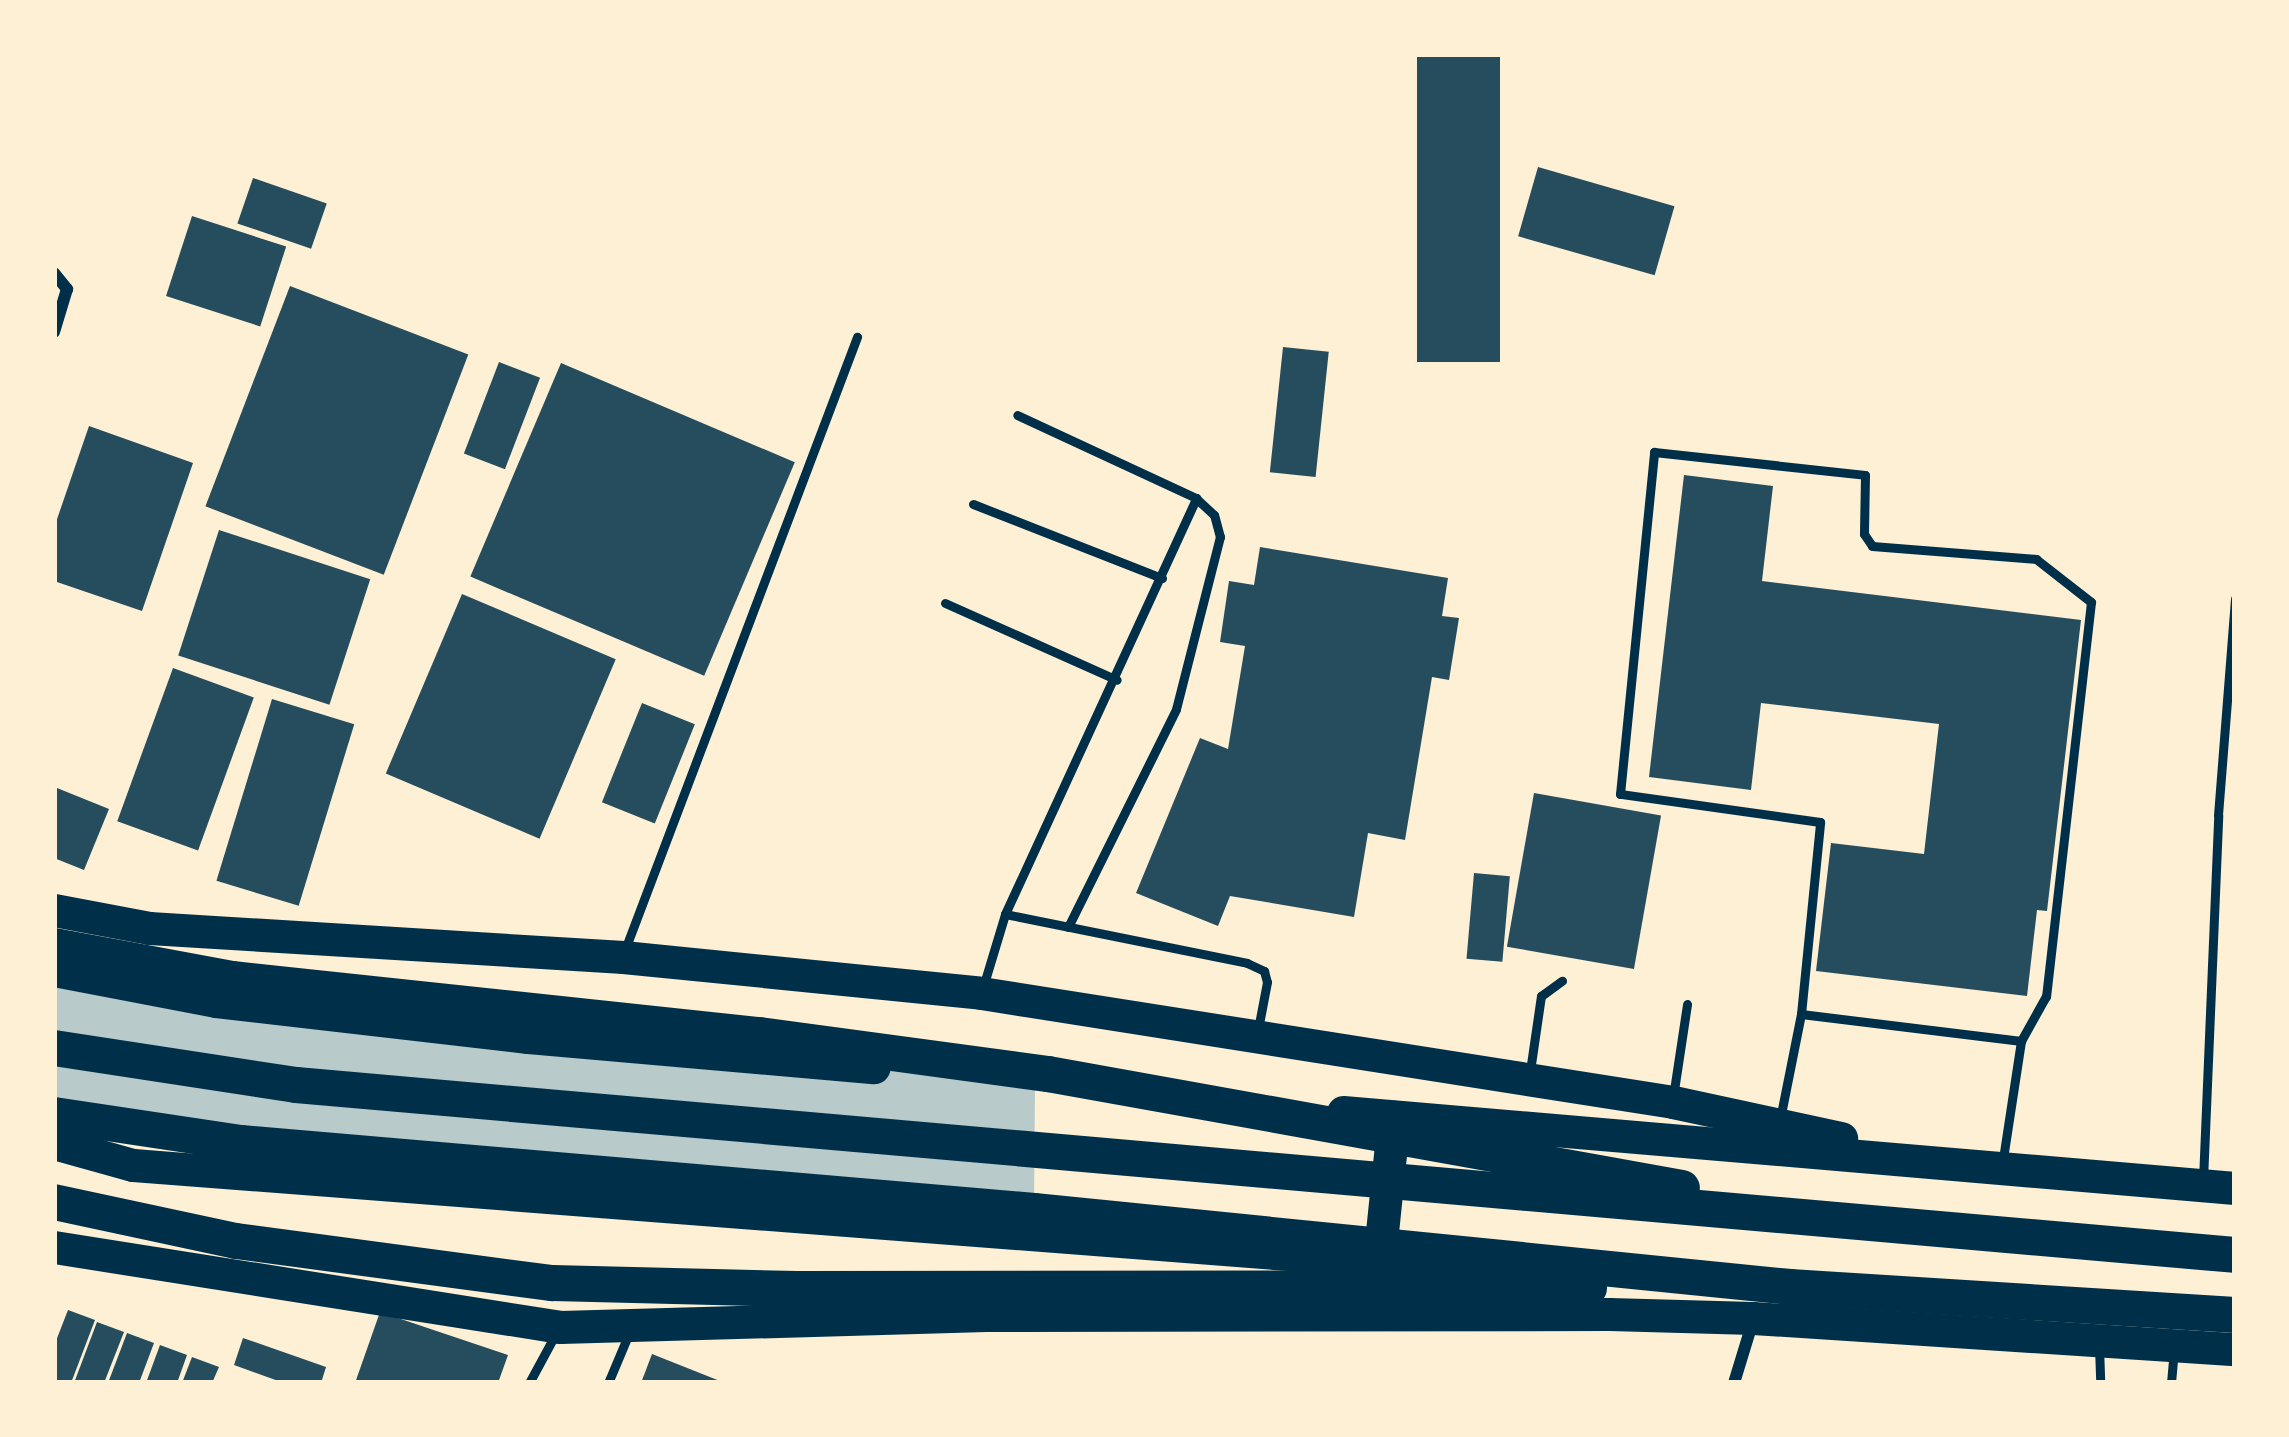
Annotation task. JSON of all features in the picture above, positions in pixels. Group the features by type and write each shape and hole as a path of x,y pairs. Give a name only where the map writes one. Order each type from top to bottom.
{"highway":[{"path":"54,910 149,928 622,957 981,993 1673,1102 1780,1122 1948,1164"},
{"path":"54,946 232,979 759,1035 1048,1074 1915,1230"},
{"path":"54,970 216,1001 509,1034 1394,1117 2219,1187"},
{"path":"54,1048 296,1085 2235,1255"},
{"path":"54,1115 241,1143 1058,1214 1790,1287 2235,1316"},
{"path":"1379,1261 1394,1117"},
{"path":"54,1143 133,1166 1379,1261 1609,1314"},
{"path":"54,1202 236,1240 552,1283 797,1289 1790,1287"},
{"path":"54,1247 560,1327 986,1315 1609,1314 1754,1318 2235,1349"}],"street":[{"path":"54,273 67,289 54,332"},
{"path":"1734,1383 1754,1318"}],"lane":[{"path":"622,957 857,338"},
{"path":"1017,416 1196,498 1214,515 1220,537 1176,709 1068,927"},
{"path":"1780,1122 1801,1014 1820,822 1620,794 1654,452 1865,476 1864,534 1873,546 2036,559 2091,602 2046,996 2021,1041 2001,1170"},
{"path":"981,993 1005,914 1117,680 1196,498"},
{"path":"974,504 1162,578"},
{"path":"2219,1187 2218,815 2235,599"},
{"path":"945,603 1117,680"},
{"path":"1005,914 1247,963 1264,971 1268,982 1256,1038"},
{"path":"1529,1078 1541,996 1562,981"},
{"path":"1673,1102 1687,1004"},
{"path":"1801,1014 2021,1041"},
{"path":"608,1383 634,1322"},
{"path":"529,1383 560,1327"},
{"path":"2099,1341 2100,1383"},
{"path":"2171,1383 2175,1346"}],"shaded area":[{"path":"54,970 1035,1086 1034,1211 54,1115"}],"building":[{"path":"1417,54 1500,54 1500,362 1417,362"},
{"path":"1538,167 1674,206 1655,275 1518,236"},
{"path":"253,178 327,203 311,249 237,223"},
{"path":"192,216 286,247 260,326 166,296"},
{"path":"290,286 468,354 384,575 205,506"},
{"path":"1283,347 1329,352 1316,477 1270,472"},
{"path":"499,362 540,378 505,469 464,453"},
{"path":"561,363 795,462 704,676 470,577"},
{"path":"89,426 193,463 142,611 54,581 54,528"},
{"path":"1684,475 1773,486 1762,581 2081,620 2047,911 2037,910 2027,996 1816,971 1831,843 1924,854 1939,724 1761,703 1751,790 1649,777"},
{"path":"219,530 370,579 329,705 178,656"},
{"path":"1260,547 1448,578 1442,616 1459,618 1449,680 1432,677 1405,840 1368,833 1354,917 1230,896 1218,926 1136,893 1200,738 1228,749 1245,646 1220,642 1229,581 1254,585"},
{"path":"462,594 616,659 540,839 386,773"},
{"path":"173,668 254,697 198,851 117,821"},
{"path":"272,699 354,724 299,906 216,881"},
{"path":"642,703 695,724 655,824 602,802"},
{"path":"57,788 109,809 84,870 54,858"},
{"path":"1534,793 1661,815 1634,969 1507,947"},
{"path":"1474,873 1510,876 1502,962 1467,959"},
{"path":"68,1310 95,1320 71,1383 54,1383 54,1346"},
{"path":"380,1312 508,1355 498,1383 355,1383"},
{"path":"97,1322 124,1332 104,1383 74,1383"},
{"path":"127,1333 154,1343 139,1383 108,1383"},
{"path":"243,1338 326,1367 321,1383 284,1383 234,1365"},
{"path":"160,1345 187,1355 177,1383 146,1383"},
{"path":"652,1354 725,1383 641,1383"},
{"path":"192,1357 219,1367 212,1383 182,1383"}]}
